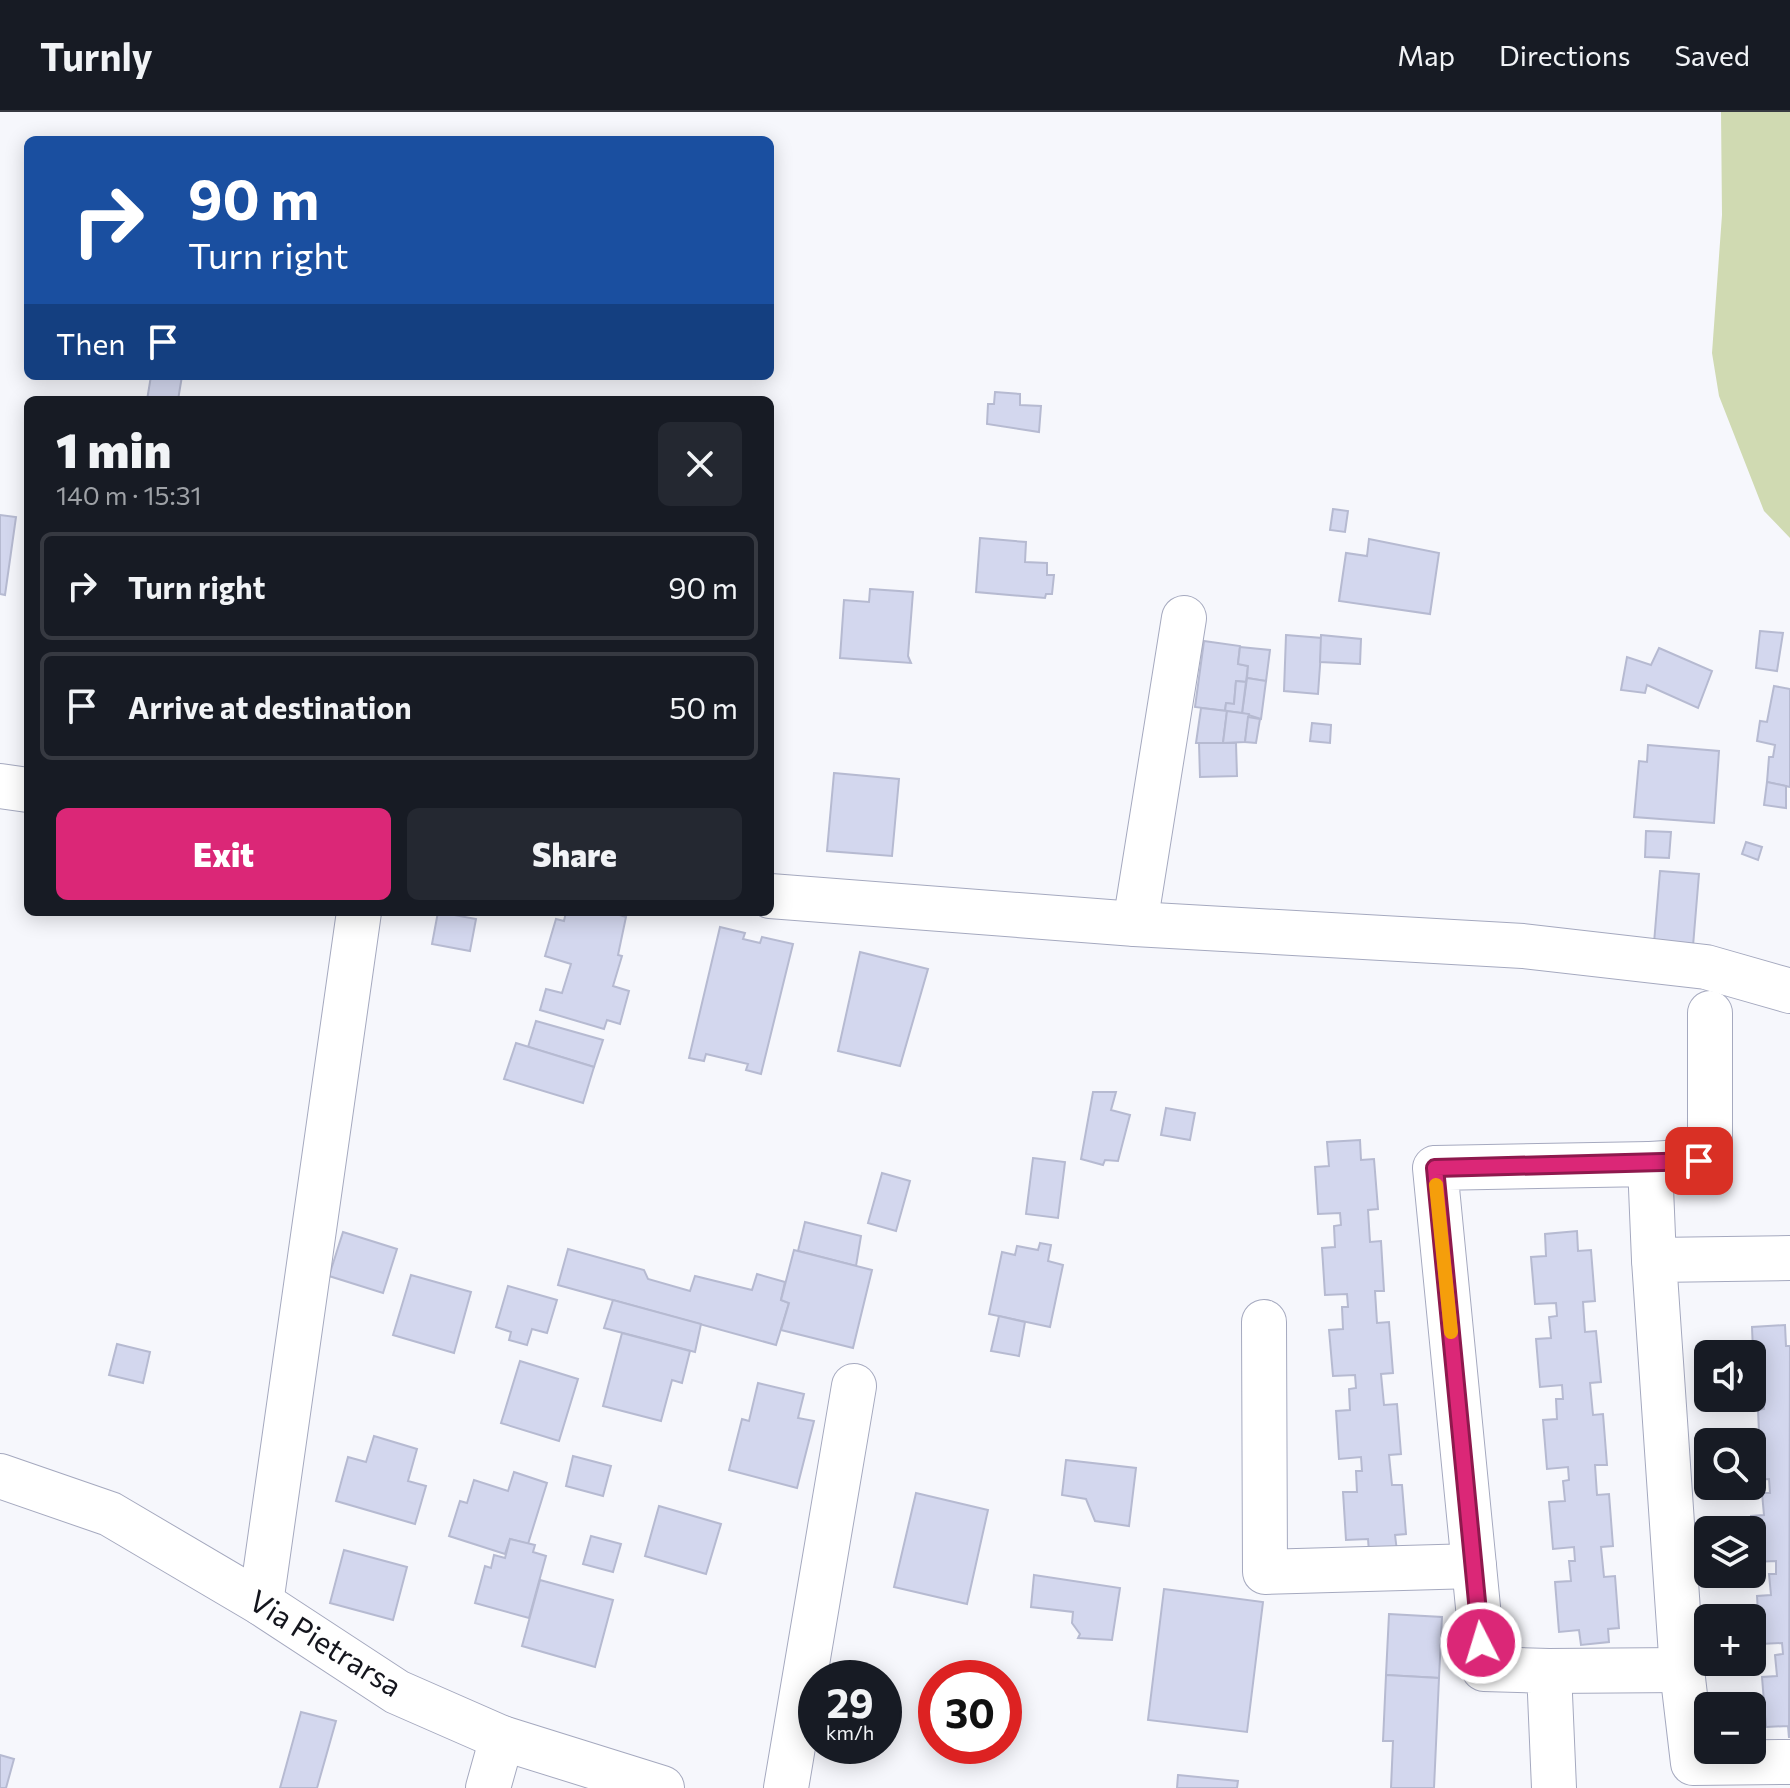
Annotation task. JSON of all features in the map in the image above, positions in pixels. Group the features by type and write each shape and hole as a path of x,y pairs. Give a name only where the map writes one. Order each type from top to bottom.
{"street":[{"path":"1135,924 1184,618"},
{"path":"0,786 24,789"},
{"path":"774,896 1135,924 1523,946 1706,967 1790,991"},
{"path":"261,1603 358,916"},
{"path":"1682,1670 1484,1669 1435,1168 1650,1164 1699,1161 1710,1155 1710,1013"},
{"path":"1650,1164 1682,1670 1693,1763 1790,1762"},
{"path":"1654,1260 1790,1258"},
{"path":"1264,1322 1265,1572 1474,1566"},
{"path":"786,1788 854,1386"},
{"name":"Via Pietrarsa","path":"1,1480 110,1514 261,1603 397,1692 502,1738 662,1788"},
{"path":"1549,1671 1554,1788"},
{"path":"488,1788 502,1738"}],"green space":[{"path":"1721,112 1790,112 1790,538 1764,511 1719,396 1712,353 1722,215"}],"building":[{"path":"150,380 181,380 179,396 148,396"},
{"path":"995,392 1020,394 1020,405 1041,406 1039,432 987,424 988,404 994,404"},
{"path":"1333,509 1348,511 1345,532 1330,530"},
{"path":"0,515 16,517 5,595 0,594"},
{"path":"980,538 1026,542 1025,562 1047,563 1047,575 1054,575 1052,594 1046,594 1045,598 976,592"},
{"path":"1369,539 1439,553 1430,614 1339,601 1346,553 1367,556"},
{"path":"870,589 913,592 908,656 911,663 840,658 844,600 869,602"},
{"path":"1760,631 1783,633 1777,671 1756,668"},
{"path":"1286,635 1322,638 1318,694 1284,691"},
{"path":"1321,635 1361,639 1360,664 1320,662"},
{"path":"1204,641 1240,646 1238,664 1248,666 1246,682 1236,681 1234,704 1226,703 1225,711 1195,707"},
{"path":"1240,647 1270,650 1266,681 1247,678 1248,666 1238,664"},
{"path":"1659,648 1712,671 1698,708 1647,685 1645,693 1621,690 1627,657 1651,665"},
{"path":"1247,678 1266,681 1261,719 1242,713"},
{"path":"1236,681 1246,682 1242,713 1225,711 1226,703 1234,704"},
{"path":"1774,686 1790,689 1790,787 1767,782 1769,757 1773,757 1775,745 1757,741 1760,721 1767,722"},
{"path":"1201,708 1227,711 1223,743 1196,743"},
{"path":"1227,711 1249,714 1245,742 1223,743"},
{"path":"1248,717 1260,719 1256,743 1245,742"},
{"path":"1312,723 1331,725 1330,743 1310,741"},
{"path":"1199,743 1236,743 1237,776 1200,777"},
{"path":"1648,745 1719,751 1714,823 1634,817 1639,761 1647,762"},
{"path":"834,773 899,779 892,856 827,851"},
{"path":"1767,782 1786,786 1786,808 1764,805"},
{"path":"1646,831 1671,832 1669,858 1645,857"},
{"path":"1746,842 1762,847 1758,860 1742,854"},
{"path":"1660,871 1699,874 1693,946 1654,943"},
{"path":"437,916 476,919 470,951 432,944"},
{"path":"565,916 626,917 618,955 622,956 613,986 629,991 620,1024 607,1020 604,1029 540,1010 546,989 562,993 571,964 545,956 556,919 564,921"},
{"path":"720,927 745,933 743,939 760,943 762,937 793,944 761,1074 746,1070 748,1064 706,1054 704,1061 689,1058"},
{"path":"860,952 928,969 900,1066 838,1051"},
{"path":"536,1021 603,1040 594,1067 528,1047"},
{"path":"516,1043 594,1067 583,1103 504,1079"},
{"path":"1093,1092 1116,1092 1111,1110 1130,1115 1118,1161 1105,1160 1103,1165 1081,1159"},
{"path":"1166,1108 1195,1113 1190,1140 1161,1135"},
{"path":"1360,1140 1361,1160 1374,1159 1378,1209 1368,1210 1370,1242 1381,1241 1384,1291 1375,1291 1377,1323 1389,1322 1393,1373 1381,1374 1384,1405 1397,1404 1401,1454 1389,1455 1392,1485 1402,1485 1406,1534 1395,1535 1397,1551 1369,1552 1368,1539 1346,1540 1343,1492 1357,1492 1356,1471 1362,1471 1361,1457 1339,1459 1336,1411 1350,1410 1349,1389 1356,1388 1355,1375 1333,1376 1329,1330 1343,1329 1342,1307 1348,1307 1347,1294 1325,1295 1322,1248 1335,1247 1334,1226 1341,1225 1340,1213 1318,1214 1315,1167 1329,1166 1327,1142"},
{"path":"1033,1158 1065,1162 1058,1218 1026,1214"},
{"path":"882,1173 910,1181 896,1231 868,1223"},
{"path":"805,1222 861,1236 856,1266 798,1251"},
{"path":"1577,1231 1578,1251 1591,1250 1595,1301 1583,1302 1585,1332 1596,1331 1601,1382 1590,1383 1593,1415 1603,1414 1607,1465 1595,1465 1597,1495 1609,1494 1613,1546 1601,1547 1604,1577 1615,1576 1619,1628 1608,1629 1609,1642 1581,1645 1579,1630 1559,1632 1555,1582 1571,1581 1569,1561 1575,1561 1574,1547 1553,1549 1549,1502 1565,1501 1563,1481 1569,1480 1568,1467 1547,1469 1543,1420 1557,1419 1556,1399 1563,1399 1562,1385 1540,1387 1536,1339 1551,1338 1549,1317 1557,1316 1556,1303 1535,1304 1531,1257 1546,1256 1545,1234"},
{"path":"343,1232 397,1249 383,1293 329,1276"},
{"path":"1040,1243 1051,1245 1048,1261 1063,1265 1050,1327 989,1314 1002,1252 1015,1255 1017,1246 1038,1250"},
{"path":"568,1249 644,1270 648,1279 690,1291 695,1276 752,1290 757,1274 785,1282 781,1300 789,1303 776,1345 558,1285"},
{"path":"794,1250 872,1270 853,1348 781,1330 789,1303 781,1300"},
{"path":"411,1275 471,1292 454,1353 393,1335"},
{"path":"508,1286 557,1300 547,1333 532,1329 527,1345 509,1340 511,1332 496,1327"},
{"path":"613,1300 701,1324 695,1352 604,1328"},
{"path":"999,1316 1025,1322 1019,1356 991,1351"},
{"path":"1785,1325 1786,1346 1790,1346 1789,1738 1788,1726 1766,1727 1766,1692 1763,1692 1762,1677 1777,1676 1775,1655 1783,1654 1782,1643 1766,1644 1766,1604 1758,1604 1757,1596 1771,1595 1769,1574 1776,1574 1776,1561 1766,1561 1766,1516 1751,1516 1764,1515 1763,1500 1766,1500 1766,1493 1770,1493 1769,1479 1766,1479 1766,1428 1759,1428 1758,1412 1766,1412 1766,1340 1753,1340 1752,1327"},
{"path":"622,1333 690,1351 682,1383 672,1380 661,1421 603,1406"},
{"path":"117,1344 150,1352 143,1383 109,1375"},
{"path":"520,1361 578,1379 559,1441 501,1423"},
{"path":"758,1383 804,1394 798,1418 814,1421 797,1488 729,1470 742,1419 749,1421"},
{"path":"374,1436 417,1449 408,1481 426,1486 415,1524 336,1501 348,1457 366,1462"},
{"path":"573,1456 611,1466 603,1496 566,1486"},
{"path":"1066,1460 1136,1468 1129,1526 1095,1521 1086,1499 1062,1495"},
{"path":"514,1472 547,1483 528,1544 510,1539 505,1554 449,1536 460,1501 467,1503 474,1480 508,1491"},
{"path":"916,1493 988,1510 967,1604 894,1587"},
{"path":"659,1506 721,1524 706,1574 645,1556"},
{"path":"591,1536 621,1544 613,1572 583,1564"},
{"path":"510,1539 535,1545 533,1552 546,1556 529,1618 475,1603 485,1566 491,1568 494,1555 505,1558"},
{"path":"344,1550 407,1567 393,1620 330,1603"},
{"path":"1034,1575 1120,1588 1112,1640 1078,1638 1080,1634 1072,1623 1073,1612 1031,1607"},
{"path":"540,1580 613,1600 595,1667 522,1646"},
{"path":"1164,1589 1263,1602 1247,1732 1148,1720"},
{"path":"1389,1614 1442,1617 1439,1678 1386,1675"},
{"path":"1386,1675 1439,1678 1434,1788 1391,1788 1393,1741 1383,1741"},
{"path":"301,1712 336,1721 317,1788 280,1788"},
{"path":"0,1755 14,1759 6,1788 0,1788"},
{"path":"1178,1775 1238,1781 1237,1788 1177,1788"}],"slow traffic":[{"path":"1436,1185 1451,1332"}],"route":[{"path":"1481,1643 1435,1168 1699,1161"}]}
